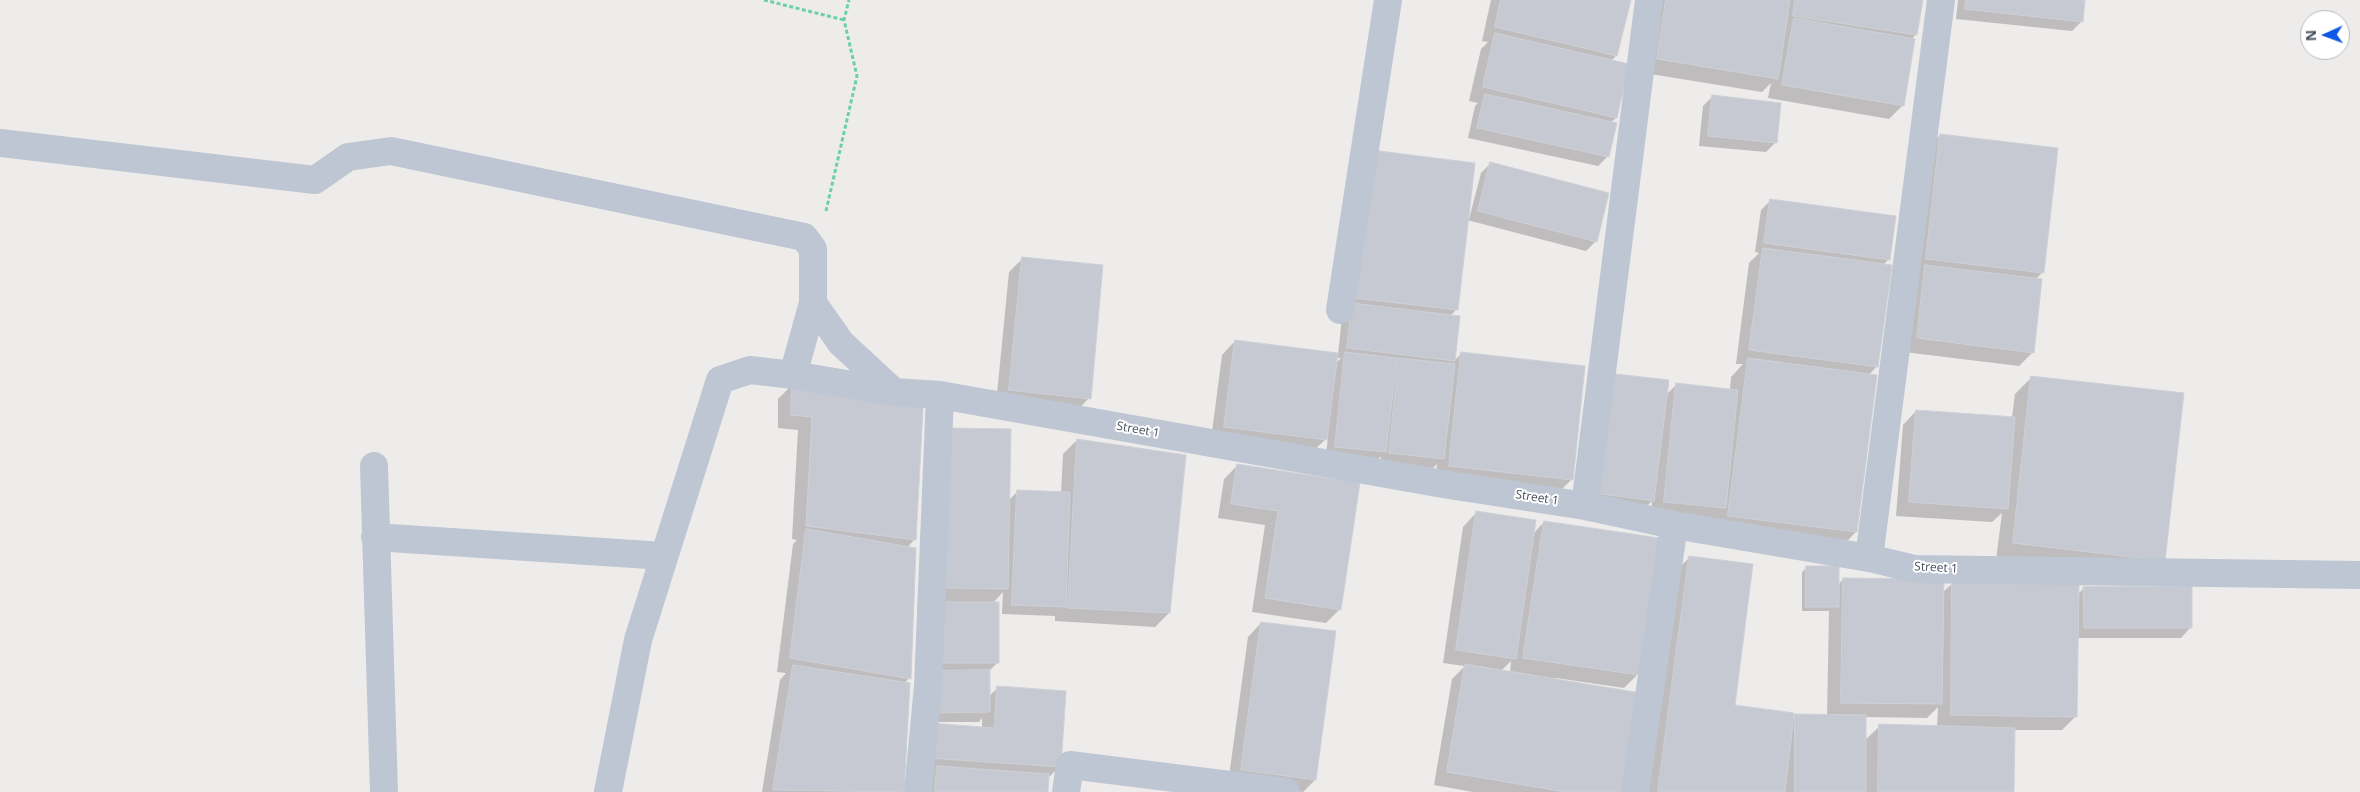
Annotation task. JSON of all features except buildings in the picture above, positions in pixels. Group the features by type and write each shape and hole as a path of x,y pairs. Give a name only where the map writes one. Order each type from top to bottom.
{"street":[{"path":"1340,310 1388,0"},
{"path":"1585,506 1649,0"},
{"path":"1869,558 1941,0"},
{"path":"0,143 315,180 348,156 391,151 804,237 814,250 813,303 793,375"},
{"path":"813,303 841,343 894,392"},
{"name":"Street 1","path":"664,556 720,380 750,370 793,375 894,392 940,395 1443,484 1585,506 1674,525 1869,558 1915,569 2360,575"},
{"path":"918,792 928,686 940,395"},
{"path":"374,466 384,792"},
{"path":"1635,792 1674,525"},
{"path":"375,537 664,556 638,640 608,792"},
{"path":"1066,792 1070,765 1286,792"}],"path":[{"path":"764,0 844,20"},
{"path":"814,250 832,195 857,76 844,20 849,0"}]}
